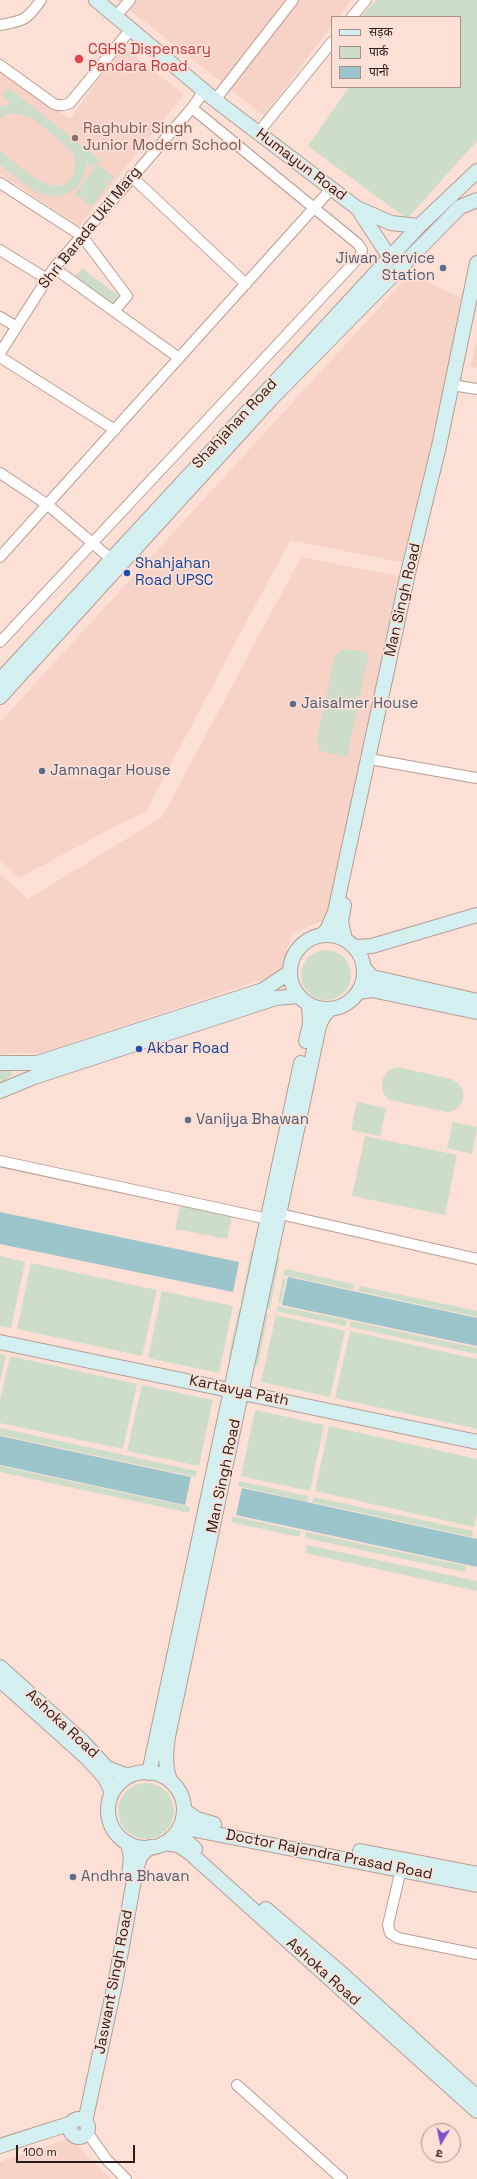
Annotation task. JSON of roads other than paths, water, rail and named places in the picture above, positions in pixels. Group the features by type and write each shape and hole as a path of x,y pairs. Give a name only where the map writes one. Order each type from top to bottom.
{"main road":[{"name":"Humayun Road","path":"96,0 215,100 358,208 391,224 419,226"},
{"path":"476,172 473,189 477,200"},
{"name":"Shahjahan Road","path":"0,680 419,226 476,172"},
{"name":"Shahjahan Road","path":"0,697 271,399 460,207 477,200"},
{"name":"Humayun Road","path":"358,208 390,258"},
{"name":"Man Singh Road","path":"324,935 335,912 406,580 439,446 477,263"},
{"name":"Man Singh Road","path":"350,943 341,922 375,760 382,734 477,299"},
{"path":"304,1000 291,981 290,972 291,962 296,952 307,941 324,935 350,943 372,946 477,915"},
{"path":"364,968 374,954 392,947 477,924"},
{"path":"0,1091 25,1081 276,998 304,1000 318,1008 330,1009 341,1007 351,1001 359,992 364,981 364,968 361,956 350,943"},
{"path":"364,968 372,977 477,1001"},
{"path":"0,1064 37,1063 263,990 290,972"},
{"path":"359,992 372,990 477,1012"},
{"name":"Man Singh Road","path":"274,1216 310,1024 304,1000"},
{"name":"Man Singh Road","path":"149,1773 236,1391 274,1216 319,1026 323,1017 330,1009"},
{"path":"20,1063 25,1081"},
{"name":"Kartavya Path","path":"0,1342 477,1442"},
{"name":"Man Singh Road","path":"170,1780 166,1770 168,1746 236,1391"},
{"name":"Ashoka Road","path":"0,1667 82,1740 107,1768 128,1776"},
{"name":"Ashoka Road","path":"0,1680 87,1758 105,1778 112,1792"},
{"path":"149,1773 165,1777 175,1785 182,1797 184,1810 180,1827 172,1837 164,1843 150,1847 136,1846 128,1843 114,1831 108,1817 108,1806 112,1792 128,1776 133,1774 149,1773"},
{"name":"Doctor Rajendra Prasad Road","path":"184,1810 197,1819 212,1824 403,1863 477,1884"},
{"name":"Ashoka Road","path":"180,1827 182,1837 187,1843 340,1972 477,2097"},
{"name":"Doctor Rajendra Prasad Road","path":"180,1827 477,1874"},
{"name":"Jaswant Singh Road","path":"79,2125 115,1952 131,1858 128,1843"},
{"name":"Ashoka Road","path":"164,1843 178,1845 190,1853 477,2111"},
{"name":"Jaswant Singh Road","path":"79,2125 116,1979 136,1869 141,1855 150,1847"},
{"path":"0,2146 79,2125"},
{"path":"0,2152 79,2125"}],"street":[{"path":"0,25 22,21 30,15 41,0"},
{"path":"116,16 130,0"},
{"path":"215,100 293,0"},
{"path":"353,16 366,0"},
{"path":"0,65 54,104 59,106 65,105 70,103 131,29"},
{"path":"258,133 331,43"},
{"name":"Shri Barada Ukil Marg","path":"0,353 54,268 131,176 192,108 204,91"},
{"path":"0,642 361,255 362,250 358,244 313,209 192,108"},
{"path":"131,176 246,284"},
{"path":"0,183 82,236 126,296 114,312"},
{"path":"0,557 331,189"},
{"path":"0,250 47,279"},
{"path":"54,268 179,358"},
{"path":"0,317 17,327"},
{"path":"0,357 115,430"},
{"path":"458,386 477,389"},
{"path":"0,473 48,505 111,559"},
{"path":"375,760 477,778"},
{"path":"0,1161 274,1216 477,1259"},
{"path":"403,1863 388,1925 390,1933 398,1938 477,1954"},
{"path":"237,2086 342,2179"},
{"path":"79,2125 107,2160 126,2179"}],"water":[{"path":"0,1212 239,1262 233,1292 0,1244"},
{"path":"288,1277 477,1318 477,1346 282,1305"},
{"path":"0,1436 191,1477 185,1505 0,1465"},
{"path":"242,1488 477,1539 477,1567 236,1515"}],"place":[{"name":"CGHS Dispensary Pandara Road","path":"79,59"},
{"name":"Raghubir Singh Junior Modern School","path":"75,138"},
{"name":"Jiwan Service Station","path":"443,268"},
{"name":"Shahjahan Road UPSC","path":"127,573"},
{"name":"Jaisalmer House","path":"293,704"},
{"name":"Jamnagar House","path":"42,771"},
{"name":"Akbar Road","path":"139,1049"},
{"name":"Vanijya Bhawan","path":"188,1120"},
{"name":"Andhra Bhavan","path":"73,1877"}]}
